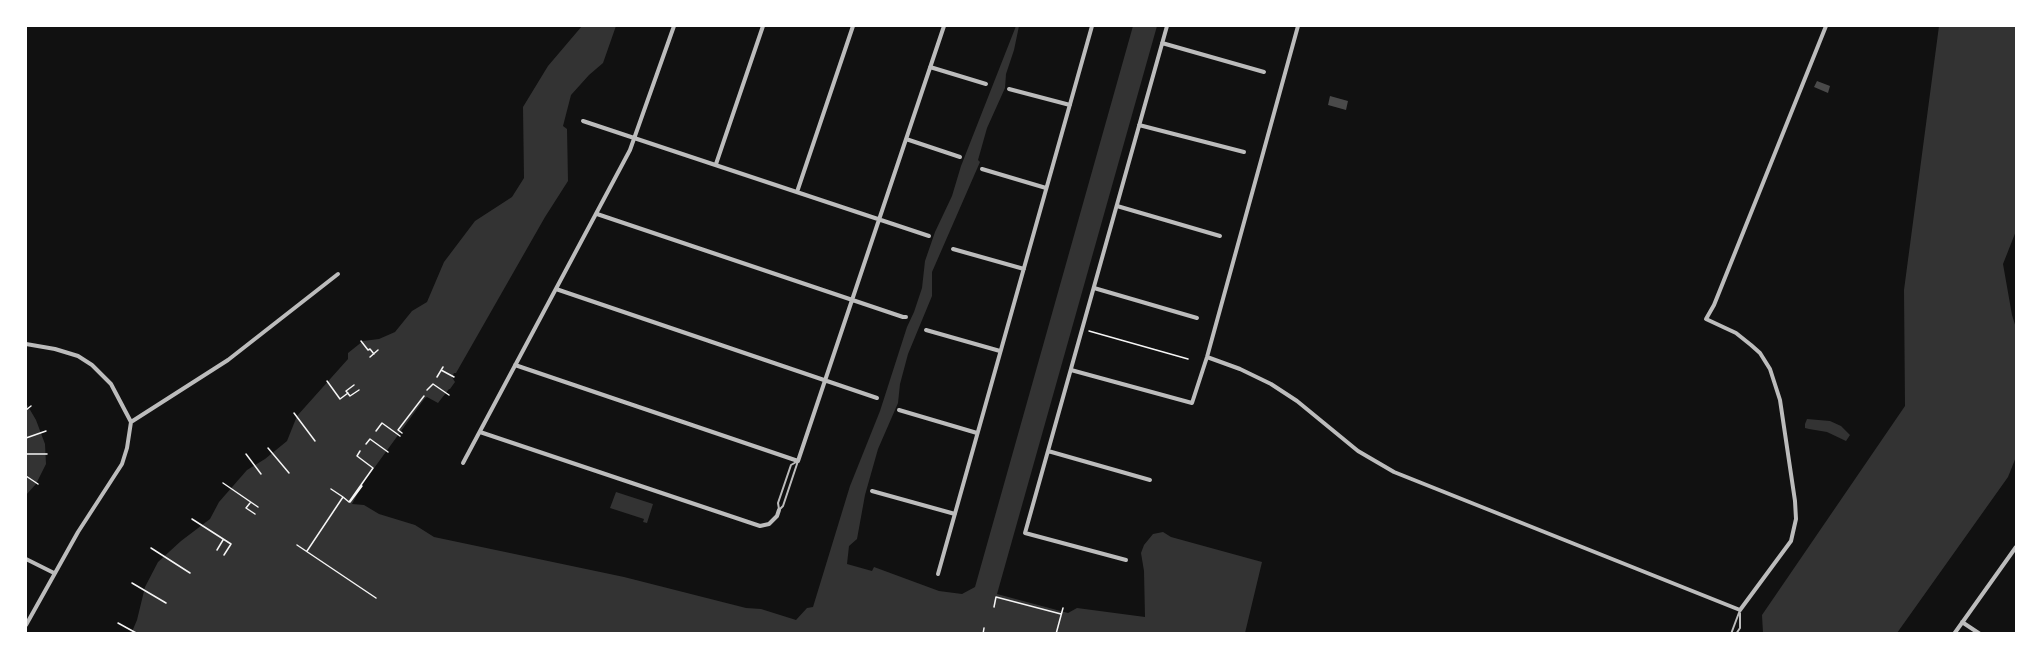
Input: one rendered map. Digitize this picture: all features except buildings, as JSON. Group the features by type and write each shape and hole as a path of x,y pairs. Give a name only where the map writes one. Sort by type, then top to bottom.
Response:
{"street":[{"path":"463,463 630,150 674,26"},
{"path":"716,164 764,26"},
{"path":"797,192 853,26"},
{"path":"515,365 798,461 944,26"},
{"path":"938,574 1092,26"},
{"path":"1126,560 1024,532 1167,26"},
{"path":"1071,370 1192,403 1207,357 1298,26"},
{"path":"1207,357 1271,384 1297,401 1358,451 1394,472 1740,610 1791,541 1796,519 1795,501 1780,400 1770,369 1760,353 1736,333 1707,319 1826,26"},
{"path":"1162,43 1264,72"},
{"path":"930,67 986,84"},
{"path":"1009,89 1070,105"},
{"path":"583,121 929,236"},
{"path":"1139,125 1244,152"},
{"path":"906,139 960,158"},
{"path":"982,169 1046,188"},
{"path":"1116,206 1220,236"},
{"path":"596,214 851,300 906,316"},
{"path":"953,249 1023,269"},
{"path":"131,422 228,360 338,274"},
{"path":"1094,288 1197,318"},
{"path":"556,289 877,398"},
{"path":"926,330 1000,351"},
{"path":"26,344 78,356 92,365 111,384 131,422 128,448 122,464 54,573 26,625"},
{"path":"899,410 977,433"},
{"path":"480,432 760,526 769,524 777,516 779,510"},
{"path":"1048,451 1150,480"},
{"path":"872,491 955,514"},
{"path":"1954,633 2016,547"},
{"path":"26,559 54,573"},
{"path":"1962,622 1980,633"}],"lane":[{"path":"779,510 778,503 791,465 798,461"},
{"path":"1731,633 1740,610"},
{"path":"1736,633 1740,628 1740,610"}],"path":[{"path":"1082,329 1188,358"},
{"path":"361,341 374,354"},
{"path":"370,357 378,350"},
{"path":"437,377 443,367"},
{"path":"441,370 454,377"},
{"path":"327,381 340,399 348,393"},
{"path":"427,390 433,384 449,395"},
{"path":"348,393 346,390 354,385"},
{"path":"348,393 350,396 359,390"},
{"path":"402,433 398,430 424,396"},
{"path":"26,410 30,406"},
{"path":"294,413 315,441"},
{"path":"376,431 382,423 400,436"},
{"path":"26,438 46,431"},
{"path":"366,444 370,439 388,452"},
{"path":"268,448 289,473"},
{"path":"350,502 373,468 357,456 360,451"},
{"path":"26,454 47,454"},
{"path":"246,454 261,474"},
{"path":"26,476 38,484"},
{"path":"223,483 258,507"},
{"path":"350,502 362,486"},
{"path":"331,489 350,502"},
{"path":"307,551 343,497"},
{"path":"251,502 246,508 255,514"},
{"path":"192,519 231,544 224,555"},
{"path":"217,550 224,539"},
{"path":"297,545 376,598"},
{"path":"151,548 190,573"},
{"path":"132,583 166,603"},
{"path":"994,607 996,597 1061,614"},
{"path":"1056,633 1063,608"},
{"path":"118,623 138,633"},
{"path":"983,633 984,628"}],"shaded area":[{"path":"582,26 616,26 603,63 571,95 563,126 567,129 568,181 454,373 452,377 455,382 438,403 425,398 364,482 352,504 364,505 379,514 415,525 434,537 624,577 746,608 761,609 796,620 807,608 813,607 850,486 880,411 922,288 925,261 935,232 952,196 961,166 1016,26 1019,26 1006,74 1005,88 987,128 978,160 980,162 932,272 932,296 908,354 900,384 898,403 878,449 865,495 857,539 849,546 847,564 872,571 874,567 939,591 962,594 975,587 1133,26 1157,26 997,594 1068,613 1077,608 1145,617 1144,571 1141,553 1153,534 1163,532 1171,537 1262,562 1245,633 131,634 145,587 158,562 210,519 219,502 247,470 287,441 297,416 348,359 348,353 363,341 379,339 395,332 412,311 427,302 444,262 475,221 512,197 524,178 523,107 548,66"},
{"path":"1939,26 2016,26 2016,231 2003,264 2016,328 2016,457 2008,477 1897,633 1763,633 1762,615 1905,406 1904,290"},
{"path":"26,403 36,420 45,444 46,464 36,484 26,495"},
{"path":"1807,419 1830,421 1841,426 1850,435 1846,441 1827,432 1805,428"},
{"path":"616,492 653,504 647,523 643,522 644,519 610,508"}]}
